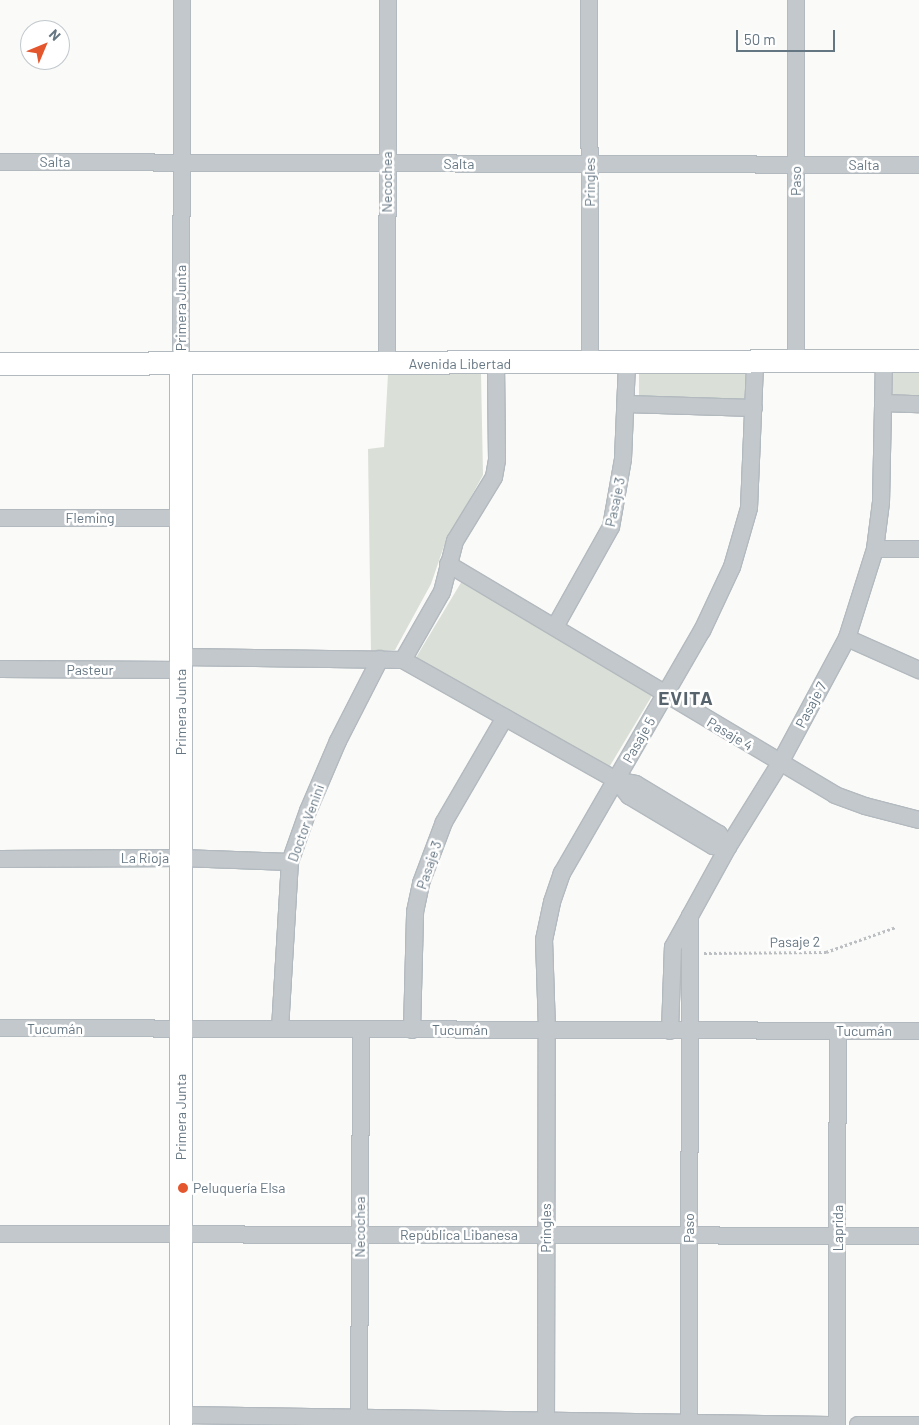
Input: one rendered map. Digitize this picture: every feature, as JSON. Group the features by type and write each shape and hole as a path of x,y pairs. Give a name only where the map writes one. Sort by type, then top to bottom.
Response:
{"main road":[{"name":"Avenida Libertad","path":"0,364 181,365 919,361"},
{"name":"Primera Junta","path":"181,365 181,1420"}],"street":[{"name":"Primera Junta","path":"181,365 182,0"},
{"name":"Necochea","path":"387,364 388,0"},
{"name":"Pringles","path":"589,0 590,363"},
{"name":"Paso","path":"796,0 796,362"},
{"name":"Salta","path":"0,162 919,165"},
{"name":"Pasaje 7","path":"689,1031 690,916 728,847 780,764 847,638 875,549 881,502 884,361"},
{"name":"Pasaje 5","path":"548,1030 544,940 552,902 562,873 720,597 742,536 749,508 752,477 755,362"},
{"path":"496,363 497,460 494,477 454,541 442,592 403,660 616,780 636,784 719,834 728,847"},
{"name":"Pasaje 3","path":"555,627 611,527 618,498 623,459 626,363"},
{"path":"883,403 919,404"},
{"path":"626,404 754,408"},
{"name":"Fleming","path":"0,518 181,518"},
{"path":"875,549 919,549"},
{"name":"Pasaje 4","path":"448,564 780,764 835,795 865,806 919,820"},
{"path":"847,638 919,670"},
{"name":"Pasteur","path":"0,669 380,659 403,660"},
{"name":"Doctor Venini","path":"280,1029 290,862 308,811 334,750 380,659"},
{"name":"Pasaje 3","path":"412,1030 415,912 421,882 444,822 504,717"},
{"name":"La Rioja","path":"0,859 181,858 290,862"},
{"path":"670,1031 673,947 690,916"},
{"name":"Tucumán","path":"0,1028 919,1031"},
{"name":"Necochea","path":"359,1420 361,1030"},
{"name":"Pringles","path":"546,1422 548,1030"},
{"name":"Paso","path":"689,1031 689,1424"},
{"name":"Laprida","path":"837,1425 838,1031"},
{"name":"República Libanesa","path":"0,1234 919,1236"},
{"path":"181,1420 829,1425"},
{"path":"858,1425 919,1424"}],"path":[{"name":"Pasaje 2","path":"690,954 826,952 896,927"}],"shaded area":[{"path":"890,366 919,366 919,396 890,396"},
{"path":"639,372 745,372 745,399 639,399"},
{"path":"481,373 483,475 444,546 431,584 395,650 371,652 368,449 384,447 388,374"},
{"path":"462,581 652,695 606,772 416,657"}],"place":[{"name":"Peluquería Elsa","path":"183,1188"}],"district":[{"name":"EVITA","path":"686,698"}]}
